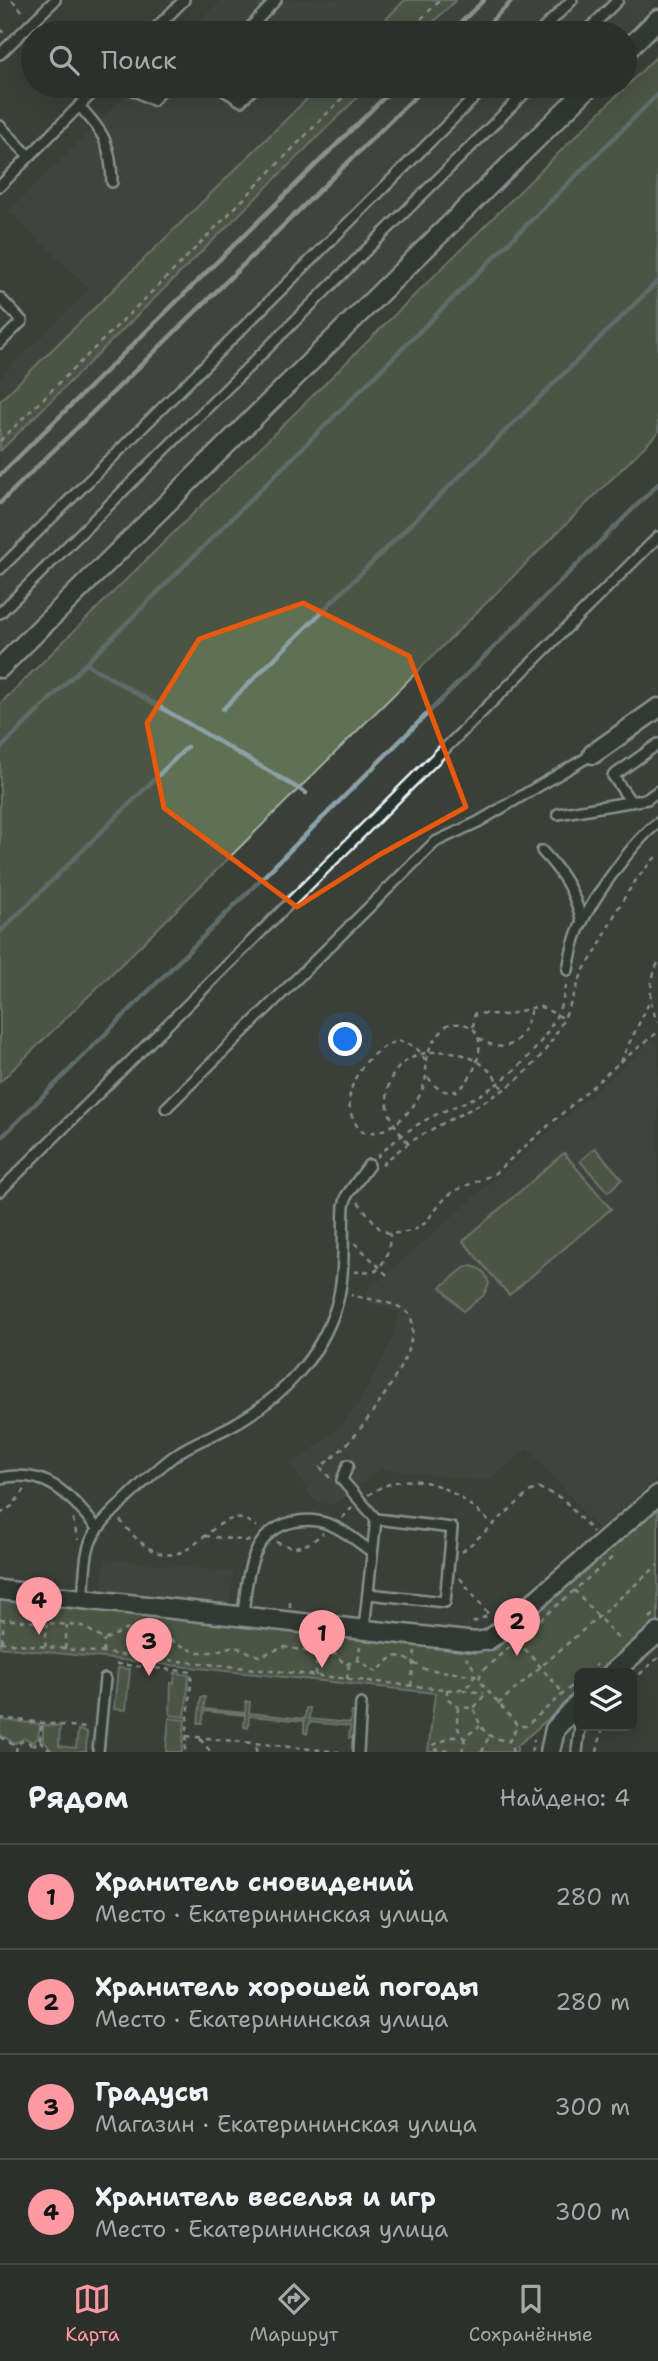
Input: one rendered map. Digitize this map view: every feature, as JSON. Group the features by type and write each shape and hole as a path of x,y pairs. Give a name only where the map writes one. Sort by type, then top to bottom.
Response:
{"street":[{"path":"637,39 658,19"},
{"path":"0,668 578,98"},
{"path":"593,754 658,708"},
{"path":"0,1590 83,1607 243,1615 362,1637 476,1642 488,1640 658,1495"},
{"path":"618,1668 658,1633"},
{"path":"550,1752 555,1729 574,1708"}],"lane":[{"path":"34,21 55,0"},
{"path":"163,21 184,0"},
{"path":"256,21 276,0"},
{"path":"551,21 572,0"},
{"path":"597,21 618,0"},
{"path":"0,54 21,34"},
{"path":"0,186 87,98"},
{"path":"0,569 473,98"},
{"path":"0,613 520,98"},
{"path":"79,106 106,138 111,158 112,182"},
{"path":"0,126 29,156"},
{"path":"0,298 22,321 0,343"},
{"path":"0,1191 658,537"},
{"path":"631,802 612,776 658,744"},
{"path":"166,1108 435,842 478,822 593,754"},
{"path":"558,814 647,799 658,791"},
{"path":"568,970 582,922 619,867 658,823"},
{"path":"542,851 561,870 572,889 582,922"},
{"path":"83,1607 89,1548 97,1528 141,1483 163,1465 260,1408 290,1384 305,1366 335,1309 342,1285 344,1206 347,1195 369,1165"},
{"path":"348,1465 342,1480 376,1520 452,1528 445,1602 368,1594"},
{"path":"0,1478 15,1475 44,1479 70,1497 97,1528"},
{"path":"243,1615 254,1554 260,1543 282,1524 306,1520 333,1525 372,1552"},
{"path":"362,1637 376,1520"},
{"path":"98,1752 105,1679"},
{"path":"358,1752 361,1704"},
{"path":"577,1752 579,1731"}],"path":[{"path":"12,0 32,21"},
{"path":"419,21 440,0"},
{"path":"0,440 175,269 342,98"},
{"path":"379,1168 429,1129 504,1091 539,1059 565,1019 582,974 600,946 619,905 658,855"},
{"path":"658,963 651,999 651,1008 658,1022"},
{"path":"369,1165 422,1121 481,1094 518,1068 531,1054 556,1014 566,989 568,970"},
{"path":"620,1062 651,999"},
{"path":"473,1028 475,1013 506,1015 539,1006 565,1019"},
{"path":"426,1061 422,1052 409,1043 398,1041 388,1044 371,1056 352,1088 349,1105 354,1124 362,1132 372,1133 395,1125 415,1102 426,1073 427,1051 447,1025 465,1024 493,1047 507,1048 519,1036 531,1009"},
{"path":"362,1195 357,1205 379,1228 390,1234 413,1231 425,1223 454,1191 494,1174 620,1062 658,1032"},
{"path":"426,1073 435,1087 442,1091 457,1091 469,1079 477,1060 479,1038"},
{"path":"408,1143 395,1125 388,1105 391,1077 422,1052 451,1051 477,1060 487,1067 504,1091"},
{"path":"350,1278 350,1272 376,1271 380,1268 389,1249 390,1234"},
{"path":"352,1251 353,1240 387,1275"},
{"path":"342,1480 335,1485 320,1468 353,1437 382,1400 413,1333 413,1321 408,1312 400,1307 348,1294"},
{"path":"0,1514 12,1506 27,1488 34,1489"},
{"path":"458,1557 466,1546 531,1491 539,1488 563,1499 598,1537"},
{"path":"114,1525 119,1519"},
{"path":"73,1520 78,1533 78,1546"},
{"path":"574,1684 526,1726 518,1726 486,1693 479,1680 481,1672 616,1554"},
{"path":"498,1704 658,1565"},
{"path":"459,1576 489,1615 462,1628"},
{"path":"569,1584 628,1650"},
{"path":"83,1607 83,1626"},
{"path":"104,1640 83,1626 2,1620 1,1642 486,1693"},
{"path":"153,1658 156,1623"},
{"path":"45,1647 47,1624"},
{"path":"65,1649 67,1625"},
{"path":"104,1640 130,1628 147,1629 195,1652 213,1652 233,1646 259,1656 285,1647 311,1652 317,1656 336,1654 345,1665 358,1660"},
{"path":"358,1660 362,1637"},
{"path":"103,1653 104,1640"},
{"path":"517,1640 564,1693"},
{"path":"411,1686 415,1650"},
{"path":"194,1662 195,1652"},
{"path":"460,1655 470,1661 474,1676 470,1684 460,1690"},
{"path":"316,1676 317,1656"},
{"path":"376,1682 376,1672 394,1656 403,1657 424,1669 480,1676"},
{"path":"637,1677 658,1658"},
{"path":"358,1660 376,1672"},
{"path":"347,1679 349,1663"},
{"path":"116,1664 192,1672 185,1752"},
{"path":"447,1689 447,1698 458,1707 474,1708"},
{"path":"474,1708 486,1693"},
{"path":"458,1707 456,1722 465,1739"},
{"path":"474,1708 480,1726 489,1735 509,1741"},
{"path":"0,1718 91,1730"},
{"path":"40,1741 42,1722"},
{"path":"460,1734 433,1745 433,1749 461,1752 469,1732 480,1726"},
{"path":"509,1741 518,1726"},
{"path":"597,1752 602,1731"},
{"path":"482,1752 489,1735"},
{"path":"186,1737 339,1752"},
{"path":"0,1738 16,1746"},
{"path":"198,1738 212,1752"},
{"path":"16,1746 23,1741 32,1745"},
{"path":"32,1745 40,1741"},
{"path":"40,1741 51,1752"},
{"path":"509,1741 513,1752"},
{"path":"256,1752 257,1744"},
{"path":"32,1745 32,1752"},
{"path":"16,1746 16,1752"}],"highlighted area":[{"path":"303,603 409,656 466,807 379,855 297,907 164,808 147,723 199,639"}],"shaded area":[{"path":"222,0 658,0 637,22 200,21"},
{"path":"123,98 561,98 0,654 0,378 90,289 9,211"},
{"path":"652,1041 658,1048 658,1477 598,1529 528,1448 492,1478 485,1480 384,1469 370,1475 340,1501 320,1503 312,1497 291,1465 335,1432 360,1402 391,1343 400,1312 365,1302 369,1287 382,1279"},
{"path":"105,1559 233,1572 230,1604 102,1591"}],"green space":[{"path":"405,0 456,0 434,21 384,21"},
{"path":"658,55 658,433 0,1082 0,704 614,98 637,98 637,76"},
{"path":"308,98 357,98 0,451 0,401"},
{"path":"595,1148 622,1179 608,1192 580,1161"},
{"path":"564,1153 611,1209 509,1295 463,1241"},
{"path":"469,1266 482,1271 489,1284 483,1296 463,1311 441,1287"},
{"path":"658,1506 658,1624 607,1668 574,1668 574,1696 517,1746 517,1752 428,1752 435,1693 0,1647 0,1596 495,1650"},
{"path":"118,1668 130,1669 126,1710 114,1709"},
{"path":"175,1673 189,1675 185,1717 170,1715 171,1683 174,1683"},
{"path":"201,1697 205,1697 204,1709 245,1713 246,1701 250,1702 249,1713 305,1719 306,1708 310,1708 309,1719 350,1723 352,1712 356,1712 353,1738 349,1738 350,1726 309,1722 307,1734 304,1733 304,1721 249,1716 248,1728 244,1727 245,1715 204,1711 202,1723 198,1723"},
{"path":"169,1718 185,1720 182,1752 166,1752"},
{"path":"0,1720 40,1724 38,1738 33,1742 24,1738 15,1743 0,1735"},
{"path":"43,1725 60,1726 59,1746 76,1748 78,1730 87,1732 86,1752 53,1752 43,1740"}],"waterway":[{"path":"0,749 658,94"},
{"path":"223,709 658,281"},
{"path":"0,1139 658,484"},
{"path":"87,664 306,793"},
{"path":"0,932 187,747"}],"railway":[{"path":"462,21 484,0"},
{"path":"491,21 513,0"},
{"path":"0,475 384,98"},
{"path":"0,503 414,98"}],"place":[{"name":"Хранитель веселья и игр","path":"39,1635"},
{"name":"Хранитель хорошей погоды","path":"517,1656"},
{"name":"Хранитель сновидений","path":"322,1668"},
{"name":"Градусы","path":"149,1676"}]}
